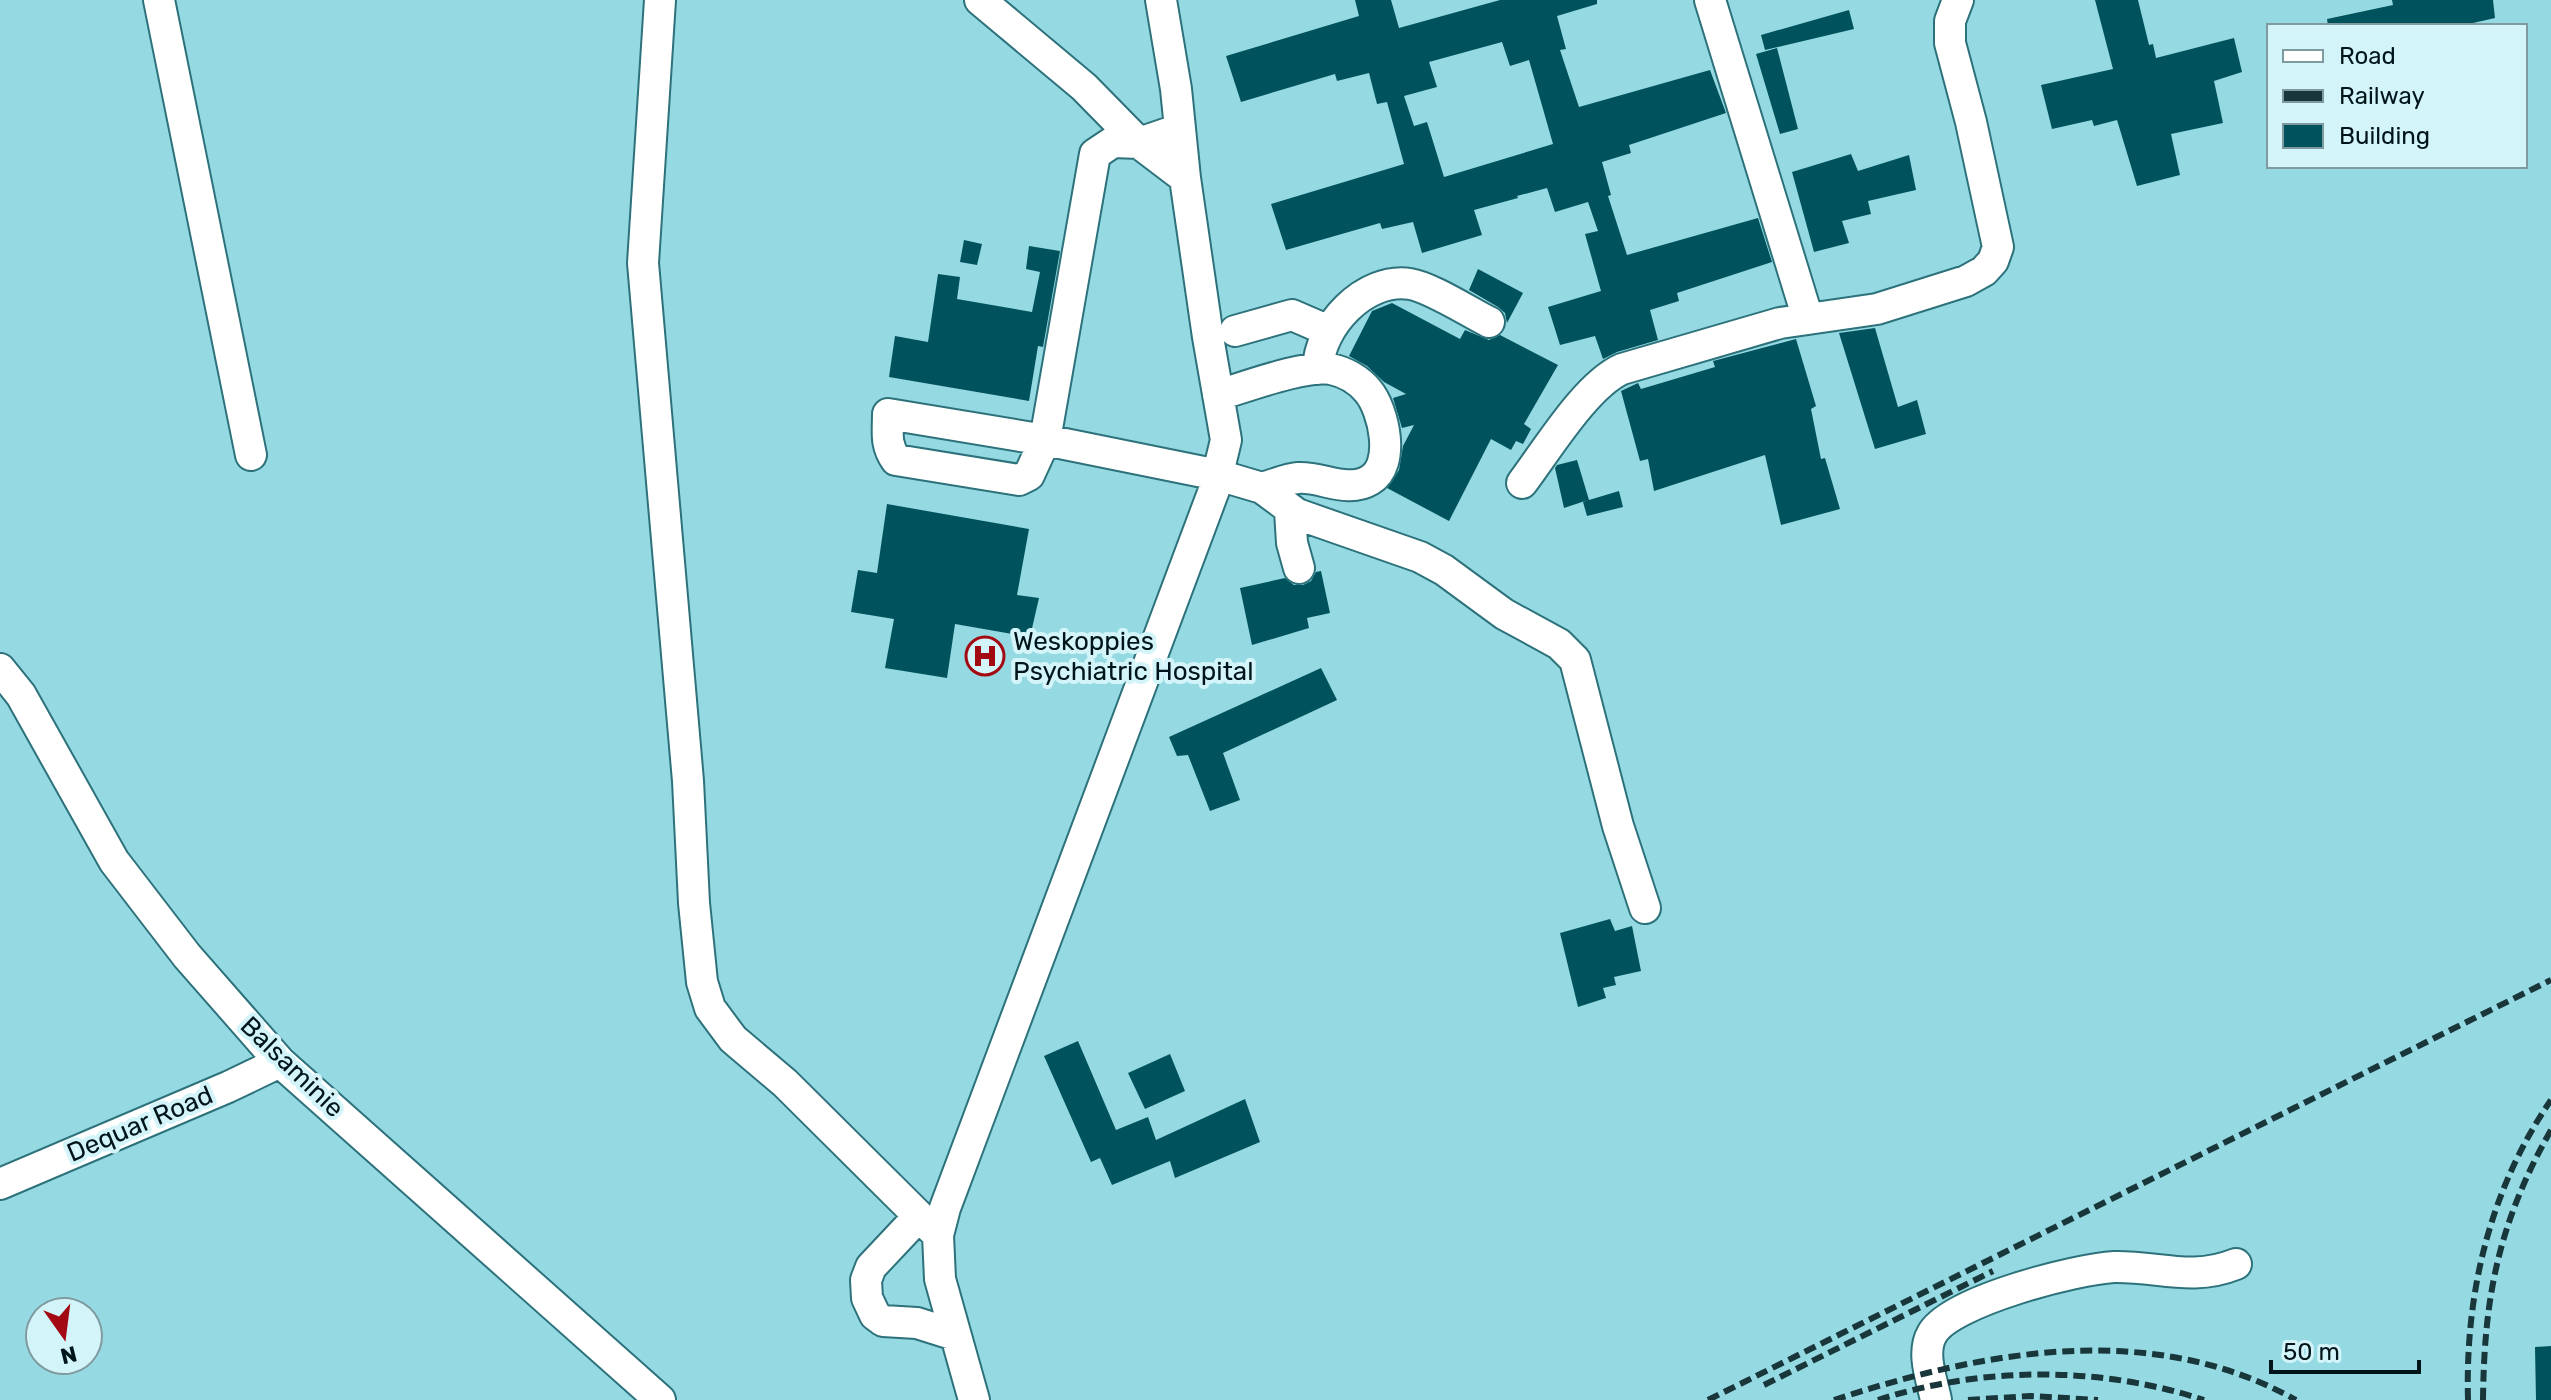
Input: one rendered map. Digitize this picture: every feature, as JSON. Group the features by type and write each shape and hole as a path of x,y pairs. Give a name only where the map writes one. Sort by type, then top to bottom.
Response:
{"street":[{"path":"159,0 251,455"},
{"path":"660,0 643,263 688,781 694,903 702,982 710,1008 726,1030 785,1083 929,1226 940,1279 974,1400"},
{"path":"980,0 1084,87 1139,143 1185,178"},
{"path":"955,1335 931,1326 883,1321 870,1308 866,1291 871,1267 929,1226 945,1208 1218,475 1226,440 1161,0"},
{"path":"1710,0 1808,319"},
{"path":"1522,483 1607,375 1635,364 1780,323 1830,317 1892,304 1966,281 1984,271 1993,261 1998,247 1950,43 1950,21 1958,0"},
{"path":"1180,129 1139,143 1113,142 1095,154 1045,440 1029,475 1019,480 896,460 888,449 888,414 1045,440 1218,475 1262,488 1290,511 1420,557 1444,570 1504,614 1568,650 1575,660 1618,826 1645,908"},
{"path":"1318,369 1329,331 1350,303 1372,292 1403,284 1421,288 1489,322"},
{"path":"1235,331 1292,315 1329,331"},
{"path":"1218,395 1318,369 1331,369 1359,382 1372,397 1384,432 1384,462 1377,475 1362,483 1339,485 1299,478 1262,488"},
{"path":"1290,511 1292,543 1299,568"},
{"name":"Balsaminie","path":"0,669 21,695 114,861 187,956 280,1062 660,1400"},
{"name":"Dequar Road","path":"0,1184 280,1062"},
{"path":"1936,1400 1928,1352 1931,1335 1941,1323 1960,1310 2018,1288 2113,1267 2189,1274 2236,1264"}],"building":[{"path":"1355,0 1391,0 1399,28 1500,0 1597,0 1597,4 1557,16 1566,49 1560,50 1579,107 1710,70 1726,113 1629,145 1631,153 1602,162 1611,195 1608,196 1627,255 1758,218 1772,262 1677,293 1679,301 1650,310 1658,340 1603,359 1595,336 1560,345 1548,307 1601,291 1585,234 1598,231 1588,202 1555,212 1547,188 1517,196 1474,210 1482,235 1422,253 1413,222 1382,229 1380,223 1286,250 1271,204 1404,164 1387,102 1377,104 1369,73 1337,81 1335,74 1241,102 1226,56 1359,16","holes":["1502,42 1510,66 1529,60 1553,144 1444,177 1427,122 1414,126 1404,96 1437,87 1429,62"]},
{"path":"2095,0 2138,0 2149,45 2153,44 2156,58 2234,38 2242,72 2214,81 2223,123 2171,134 2180,175 2137,186 2117,120 2094,126 2092,120 2052,129 2041,85 2113,69"},
{"path":"2392,0 2493,0 2495,18 2469,24 2328,24 2327,19 2393,5"},
{"path":"1849,10 1854,29 1765,50 1761,35"},
{"path":"1777,48 1798,129 1780,134 1756,54"},
{"path":"1851,154 1858,171 1909,155 1916,190 1868,201 1871,214 1842,221 1849,243 1814,252 1792,172"},
{"path":"964,240 982,244 977,265 960,262"},
{"path":"1029,246 1060,251 1043,347 1038,346 1029,401 889,377 895,336 928,342 938,274 960,277 957,299 1032,312 1040,272 1026,269"},
{"path":"1478,269 1523,293 1507,323 1505,313 1469,290"},
{"path":"1392,303 1460,339 1465,330 1489,340 1500,335 1558,365 1524,424 1531,429 1523,444 1516,441 1511,450 1491,439 1449,521 1387,488 1399,470 1403,446 1414,425 1402,428 1393,398 1406,394 1349,356 1372,311"},
{"path":"1875,328 1898,407 1917,400 1926,434 1875,449 1839,333"},
{"path":"1796,339 1816,406 1811,409 1821,459 1825,458 1840,509 1781,525 1765,455 1654,491 1648,459 1640,461 1621,391 1638,383 1641,389 1715,367 1713,361"},
{"path":"1577,460 1589,500 1619,491 1623,507 1587,516 1583,502 1588,500 1564,508 1555,468"},
{"path":"887,504 1029,529 1017,595 1039,598 1030,637 955,624 947,678 885,668 894,619 851,612 858,570 877,573"},
{"path":"1321,571 1330,613 1307,618 1309,628 1252,645 1240,588 1285,578 1294,585 1303,585"},
{"path":"1321,668 1337,700 1223,753 1240,800 1210,811 1188,755 1177,756 1169,737"},
{"path":"1610,919 1615,931 1632,926 1641,971 1614,977 1616,985 1603,988 1606,998 1578,1007 1560,933"},
{"path":"1078,1041 1116,1130 1148,1117 1156,1140 1245,1099 1260,1142 1175,1178 1170,1161 1112,1185 1100,1158 1091,1162 1044,1056"},
{"path":"1170,1054 1185,1091 1145,1109 1128,1073"},
{"path":"2551,1346 2551,1400 2536,1400 2535,1347"}],"railway":[{"path":"1708,1400 2551,980"},
{"path":"2468,1400 2471,1320 2486,1243 2512,1169 2551,1100"},
{"path":"2483,1400 2487,1327 2498,1260 2519,1196 2551,1130"},
{"path":"1764,1385 1993,1271"},
{"path":"1834,1400 1949,1368 2007,1357 2066,1351 2125,1351 2184,1359 2241,1375 2296,1400"},
{"path":"1878,1400 1958,1381 2041,1374 2124,1381 2204,1400"},
{"path":"1968,1400 2031,1396 2098,1400"}],"place":[{"name":"Weskoppies Psychiatric Hospital","path":"985,656"}]}
